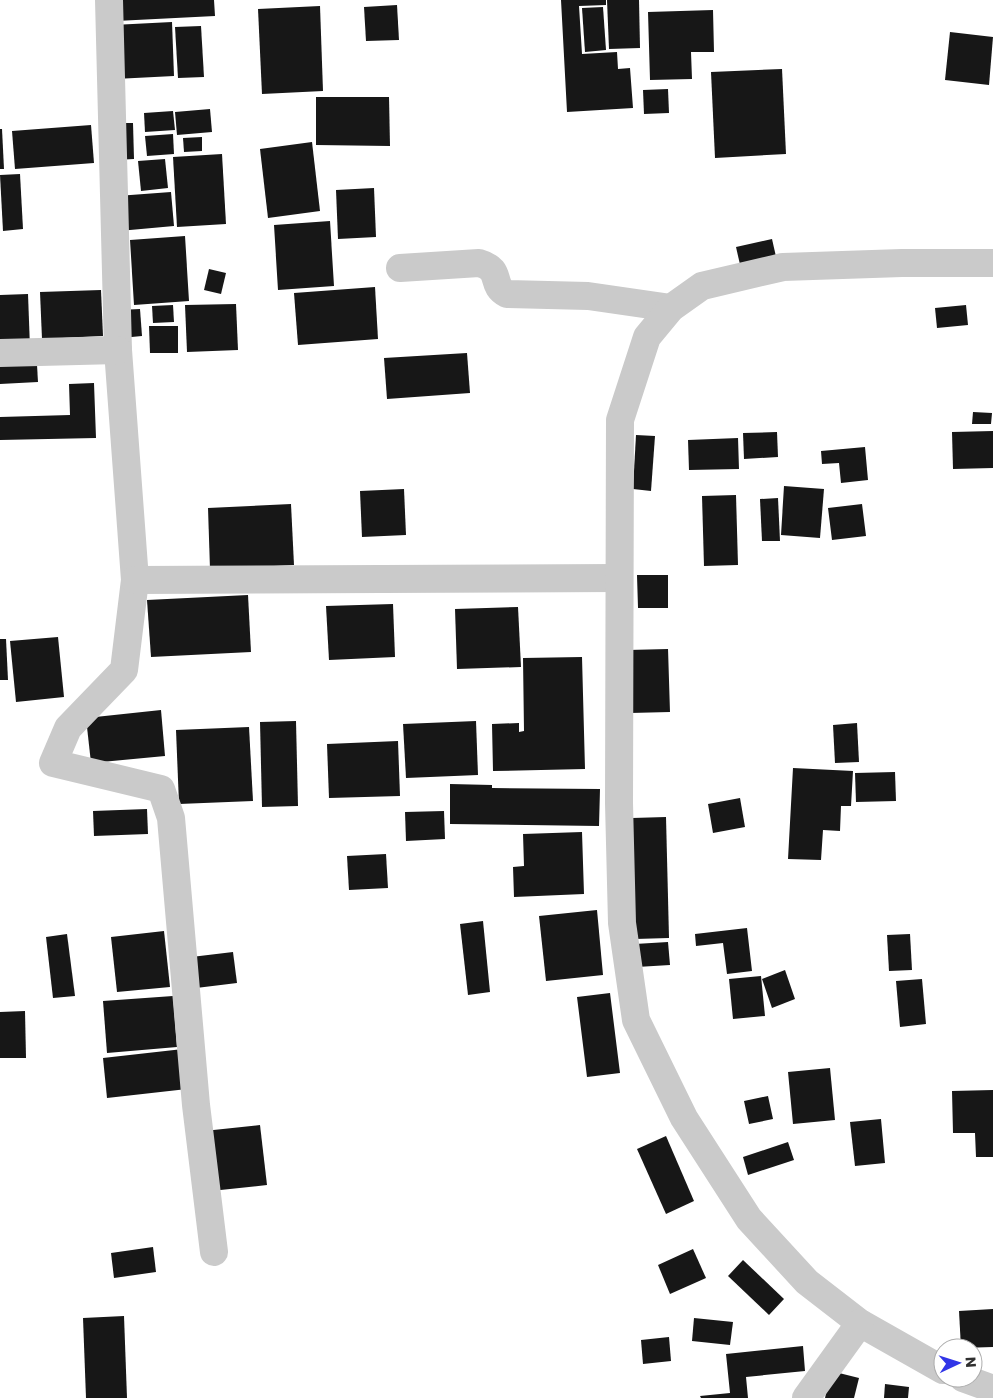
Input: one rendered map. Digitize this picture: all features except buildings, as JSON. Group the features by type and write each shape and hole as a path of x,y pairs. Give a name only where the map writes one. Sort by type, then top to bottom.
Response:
{"street":[{"path":"109,0 118,350 135,580 124,670 68,728 53,762 161,789 171,818 196,1105 214,1252"},
{"path":"400,268 479,263 493,269 497,284 501,291 507,294 588,296 671,308"},
{"path":"933,1364 860,1323 807,1282 749,1219 684,1118 636,1020 622,923 619,803 620,420 647,337 671,308 702,286 783,267 902,263 993,263"},
{"path":"0,353 118,350"},
{"path":"135,580 619,578"},
{"path":"806,1398 860,1323"}]}
